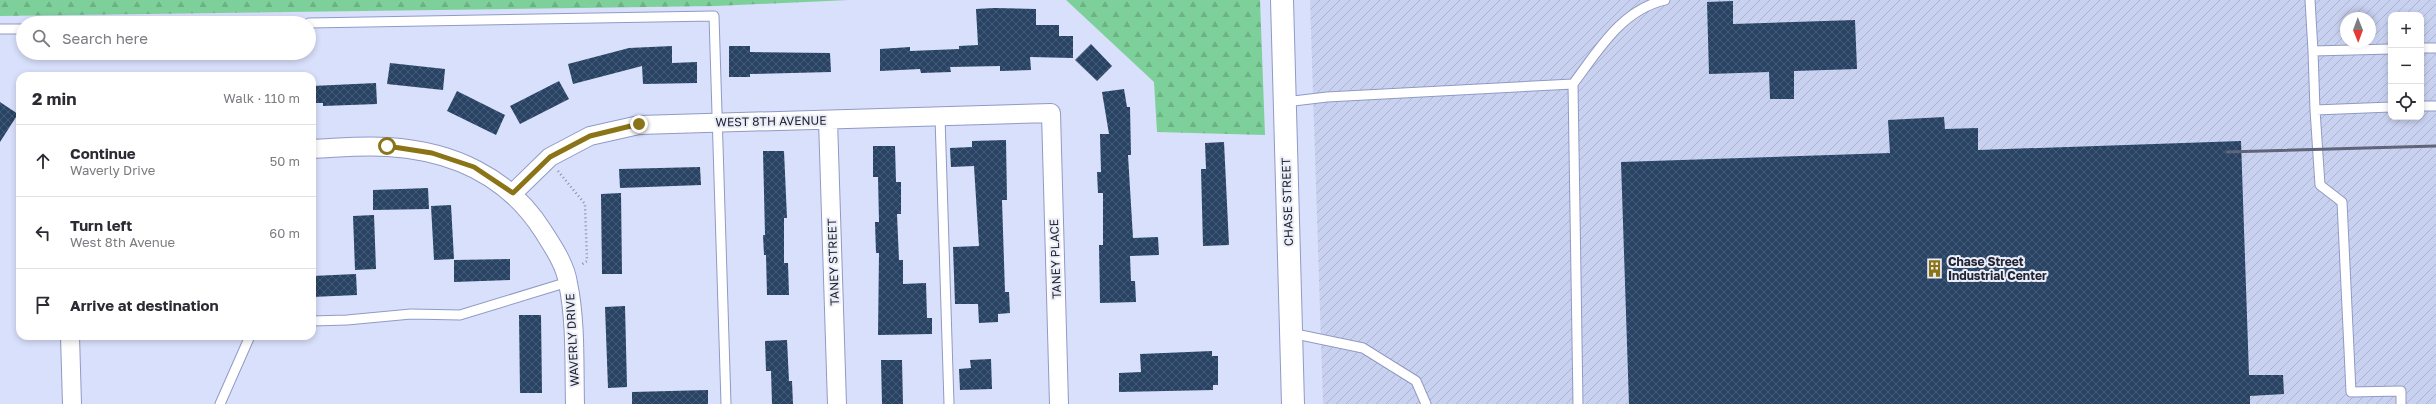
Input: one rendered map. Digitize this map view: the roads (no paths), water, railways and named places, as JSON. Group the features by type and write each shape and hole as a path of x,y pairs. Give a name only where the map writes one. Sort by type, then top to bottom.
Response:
{"street":[{"name":"CHASE STREET","path":"1282,0 1293,404"},
{"name":"WEST 8TH AVENUE","path":"513,193 550,157 590,136 639,124 1051,113"},
{"name":"TANEY PLACE","path":"1051,113 1059,404"},
{"name":"TANEY STREET","path":"828,120 837,404"},
{"name":"WAVERLY DRIVE","path":"316,149 387,146 432,153 474,167 513,193 537,222 571,275 574,404"},
{"path":"70,340 72,404"}],"lane":[{"path":"1578,404 1573,84 1602,45 1628,16 1650,3 1665,0"},
{"path":"2310,0 2320,185 2342,202 2351,392 2401,391 2401,404"},
{"path":"316,23 714,16 726,404"},
{"path":"0,29 16,28"},
{"path":"2424,48 2436,48"},
{"path":"2313,50 2388,49"},
{"path":"1285,102 1328,97 1573,84"},
{"path":"2424,106 2436,106"},
{"path":"2315,110 2388,107"},
{"path":"940,117 949,404"},
{"path":"316,321 348,320 412,314 460,315 571,275"},
{"path":"1291,333 1362,348 1416,381 1426,404"},
{"path":"220,404 248,340"}],"railway":[{"path":"2227,152 2436,146"}],"place":[{"name":"Chase Street Industrial Center","path":"1935,268"}]}
